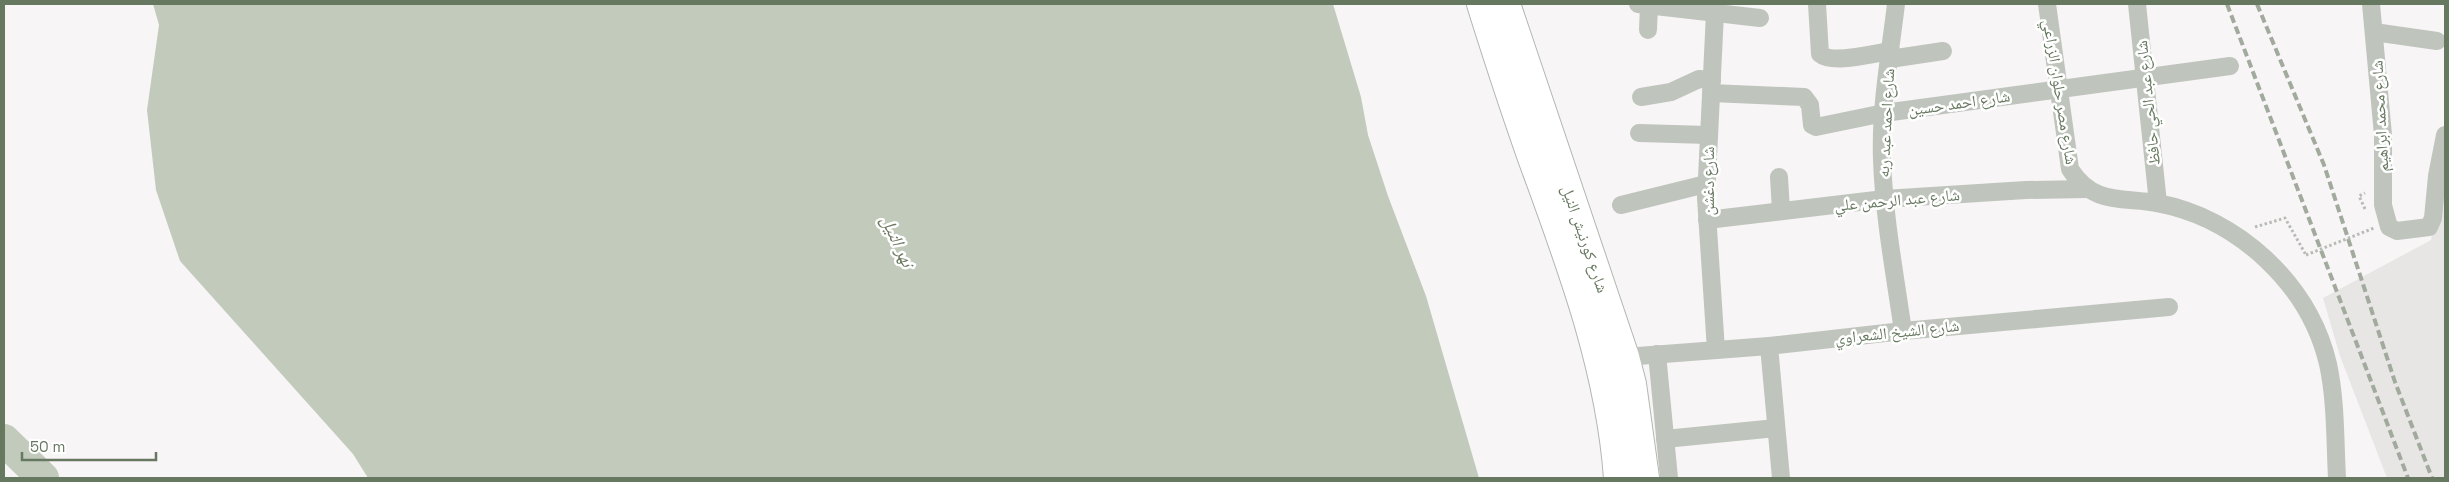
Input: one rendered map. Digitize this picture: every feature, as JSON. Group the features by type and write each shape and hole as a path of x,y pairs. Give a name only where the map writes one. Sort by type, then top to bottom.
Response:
{"highway":[{"name":"شارع كورنيش النيل","path":"1481,4 1564,244 1592,336 1607,396 1618,478"},
{"name":"شارع كورنيش النيل","path":"1506,4 1625,357 1632,384 1645,478"}],"street":[{"path":"1648,30 1643,4 1715,13 1735,9 1760,18"},
{"path":"1817,4 1820,54 1824,57 1836,59 1943,51"},
{"name":"شارع احمد عبد ربه","path":"1896,4 1884,113 1882,159 1884,199 1903,331"},
{"name":"شارع مصر حلوان الزراعي","path":"2047,4 2070,169 2087,189 2102,197 2158,203 2197,215 2234,233 2266,259 2293,290 2314,326 2328,364 2334,405 2337,478"},
{"name":"شارع عبد الحي حافظ","path":"2137,4 2158,203"},
{"name":"شارع محمد ابراهيم","path":"2371,4 2383,134 2382,227"},
{"name":"شارع دغشن","path":"1715,13 1706,184 1716,350"},
{"path":"2374,32 2437,42"},
{"name":"شارع احمد حسين","path":"1711,86 1804,98 1810,105 1812,125 1816,127 1884,113 2230,66"},
{"path":"1641,97 1671,92 1699,79 1711,86"},
{"path":"1639,133 1708,134"},
{"path":"2382,227 2398,231 2429,227 2433,218 2437,176 2445,136"},
{"path":"1779,177 1781,211"},
{"path":"1621,205 1706,184"},
{"name":"شارع عبد الرحمن علي","path":"1707,220 1884,199 2026,190 2087,189"},
{"name":"شارع الشيخ الشعراوي","path":"1625,357 1769,346 1903,331 2169,307"},
{"path":"1769,346 1781,478"},
{"path":"1658,354 1669,478"},
{"path":"1665,439 1776,428"}],"path":[{"path":"2234,233 2285,218 2306,256 2382,227"}],"shaded area":[{"path":"2445,173 2445,478 2387,478 2340,356 2323,298 2431,240"}],"water":[{"name":"نهر النيل","path":"153,4 1333,4 1361,97 1368,135 1388,196 1426,296 1479,478 368,478 353,454 180,261 156,190 147,110 159,25"}],"waterway":[{"path":"4,440 43,478"}],"railway":[{"path":"2227,4 2408,478"},
{"path":"2257,4 2324,165 2395,382 2432,478"}]}
